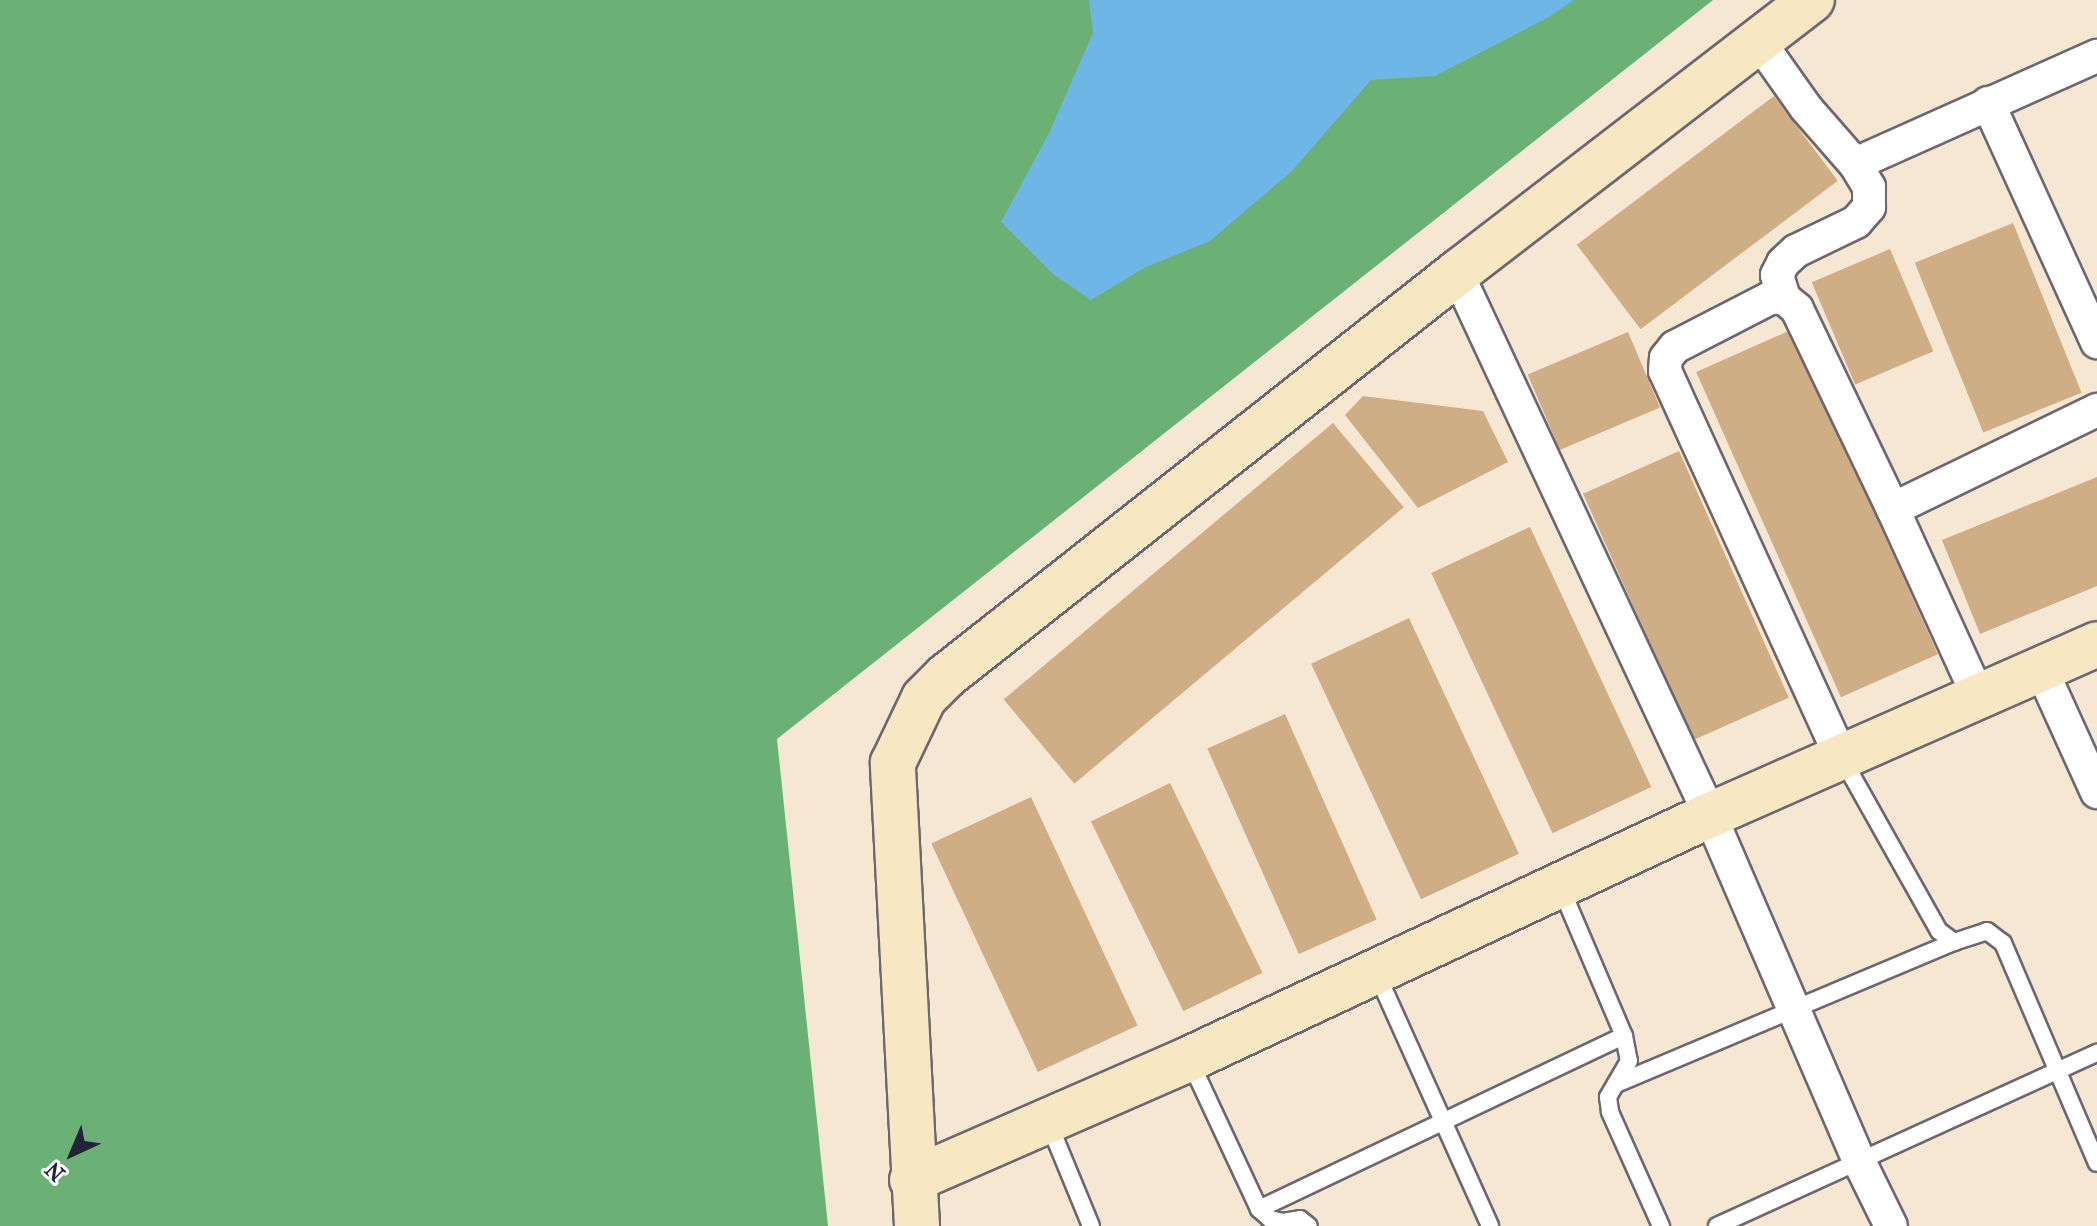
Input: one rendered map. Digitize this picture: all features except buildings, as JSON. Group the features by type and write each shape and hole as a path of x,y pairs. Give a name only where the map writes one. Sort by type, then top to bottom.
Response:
{"street":[{"path":"917,1226 912,1180 893,763 924,698 946,676 1457,273 1812,0"},
{"path":"1760,43 1806,108 1855,164 1869,187 1869,207 1856,222 1796,251 1783,263 1777,275 1784,298 1797,309 1979,698"},
{"path":"1855,164 2097,56"},
{"path":"1988,103 2097,342"},
{"path":"1457,273 1710,815 1859,1161 1891,1226"},
{"path":"1784,298 1770,298 1675,347 1666,358 1665,371 1841,757"},
{"path":"1893,509 2097,410"},
{"path":"912,1180 1189,1059 1559,884 2097,644"},
{"path":"2042,671 2097,792"}],"lane":[{"path":"1841,757 1939,931 1954,942"},
{"path":"1559,884 1624,1036 1629,1061 1608,1097 1610,1112 1661,1226"},
{"path":"1616,1084 1794,1012 1954,942 1987,931 2003,943 2097,1163"},
{"path":"1375,971 1490,1226"},
{"path":"1259,1209 1624,1036"},
{"path":"1717,1226 2097,1053"},
{"path":"1189,1059 1259,1209 1270,1219 1283,1222 1300,1219 1309,1226"},
{"path":"1049,1122 1091,1226"}],"green space":[{"path":"0,0 1713,0 777,739 828,1226 0,1226"}],"water":[{"path":"1089,0 1574,0 1549,17 1435,76 1371,80 1292,171 1210,241 1144,268 1091,300 1053,274 1001,222 1049,133 1093,33"}]}
